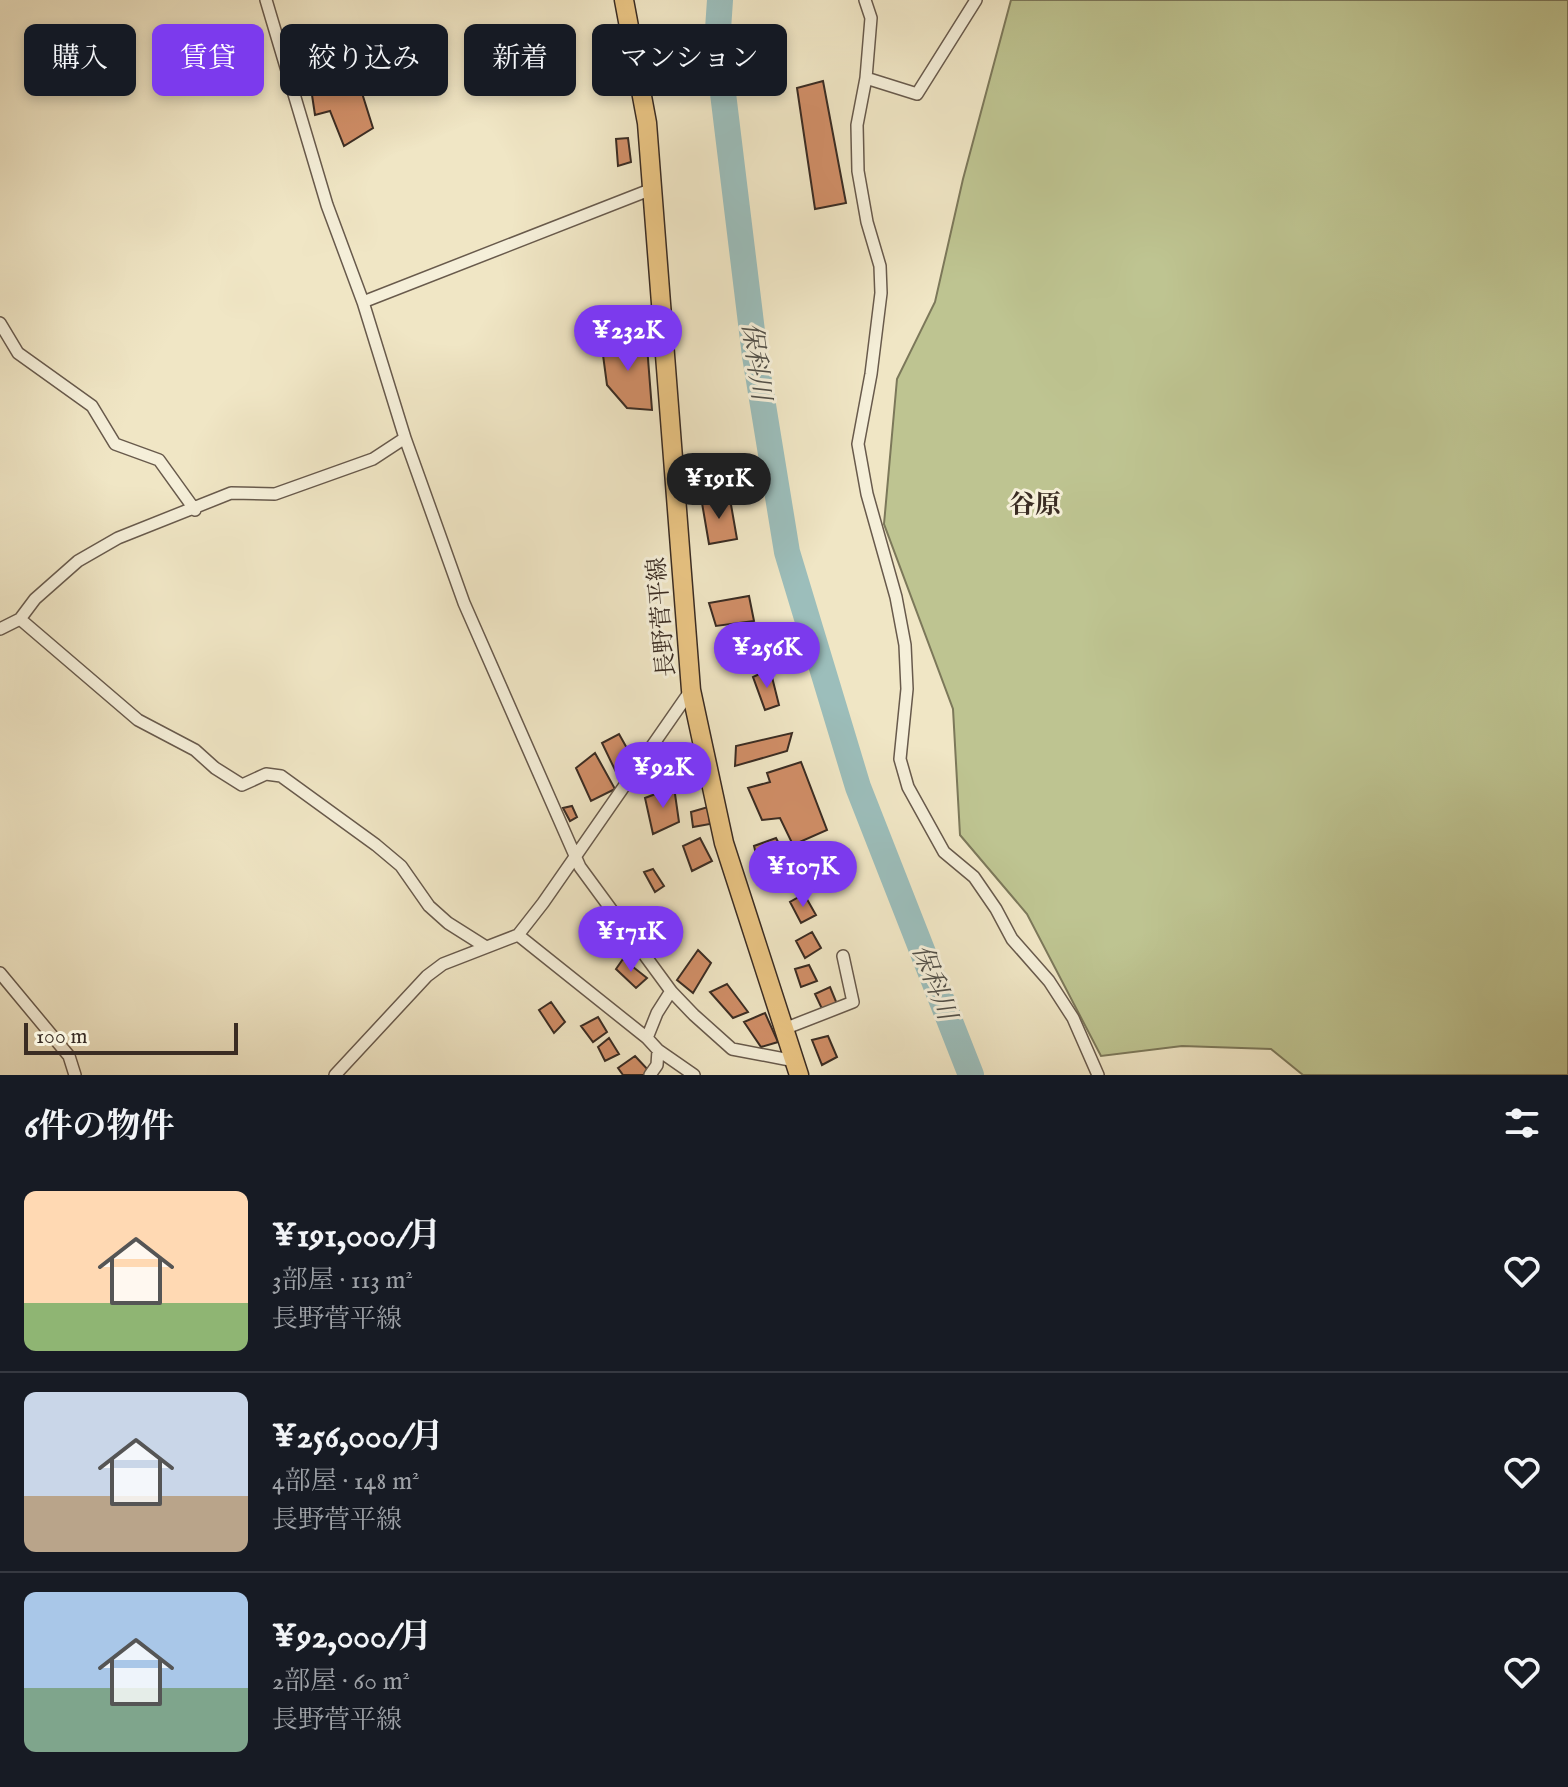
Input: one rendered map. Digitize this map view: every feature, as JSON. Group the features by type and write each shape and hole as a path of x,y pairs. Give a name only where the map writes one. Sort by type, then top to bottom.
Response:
{"main road":[{"name":"長野菅平線","path":"624,0 647,123 691,690 724,843 797,1068"}],"street":[{"path":"266,0 327,205 363,302 405,438 464,603 580,867 671,991 732,1049 797,1068"},
{"path":"865,0 871,18 866,78 857,125 858,171 867,222 880,266 881,293 858,444 905,645 907,689 900,759 908,787 944,852 974,877 1012,939 1049,981 1073,1018 1098,1075"},
{"path":"866,78 917,94 976,0"},
{"path":"363,302 652,189"},
{"path":"0,323 18,353 92,406 115,444 159,460 195,510"},
{"path":"0,629 20,619 35,599 78,561 118,538 195,510 231,493 275,494 373,459 405,438"},
{"path":"20,619 138,720 195,750 215,768 242,785 266,774 281,776 376,845 401,866 429,906 448,923 486,947"},
{"path":"335,1075 427,976 443,964 518,935 691,690"},
{"path":"518,935 658,1050 694,1075"},
{"path":"784,1029 853,1002 843,956"},
{"path":"0,973 69,1056 75,1075"},
{"path":"647,1038 657,1013 671,991"},
{"path":"650,1075 657,1065 658,1050"}],"green space":[{"path":"1011,0 1568,0 1568,1075 1303,1075 1271,1049 1182,1046 1101,1056 1027,914 960,835 953,709 884,524 897,379 935,302 963,179"}],"building":[{"path":"823,81 846,203 815,209 797,88"},
{"path":"312,96 363,96 373,128 344,146 330,111 315,115"},
{"path":"628,138 631,162 618,166 616,139"},
{"path":"601,340 647,346 652,410 627,408 607,385"},
{"path":"730,499 737,539 709,544 702,503"},
{"path":"749,596 754,621 716,626 709,603"},
{"path":"763,635 744,665 724,665 721,639"},
{"path":"770,669 779,705 765,710 753,677"},
{"path":"792,733 787,751 735,766 736,746"},
{"path":"619,734 633,759 616,772 602,743"},
{"path":"646,745 669,749 678,781 656,786"},
{"path":"595,753 615,789 591,801 576,768"},
{"path":"801,762 827,830 793,845 780,818 762,820 748,788 770,782 767,773"},
{"path":"674,787 679,822 653,834 645,798"},
{"path":"572,806 577,817 570,821 563,808"},
{"path":"708,807 710,824 693,827 691,812"},
{"path":"700,838 712,861 692,871 683,846"},
{"path":"776,838 785,855 759,866 754,846"},
{"path":"814,848 825,863 805,874 796,856"},
{"path":"653,869 664,886 655,892 644,872"},
{"path":"810,871 817,886 801,892 798,876"},
{"path":"804,894 816,915 801,923 790,902"},
{"path":"812,932 821,948 805,958 796,941"},
{"path":"698,950 711,963 693,993 677,980"},
{"path":"623,959 647,978 636,988 616,969"},
{"path":"809,965 817,981 801,987 795,969"},
{"path":"727,984 748,1012 733,1018 710,992"},
{"path":"830,987 837,1004 823,1011 815,994"},
{"path":"551,1002 565,1022 554,1033 539,1010"},
{"path":"765,1013 778,1042 761,1047 744,1022"},
{"path":"598,1017 607,1032 593,1042 581,1026"},
{"path":"828,1036 837,1057 822,1065 812,1040"},
{"path":"609,1038 619,1054 605,1061 598,1047"},
{"path":"635,1056 651,1073 623,1075 618,1068"}],"waterway":[{"name":"保科川","path":"720,0 717,44 755,356 787,552 858,787 971,1075"}],"district":[{"name":"谷原","path":"1035,504"}]}
